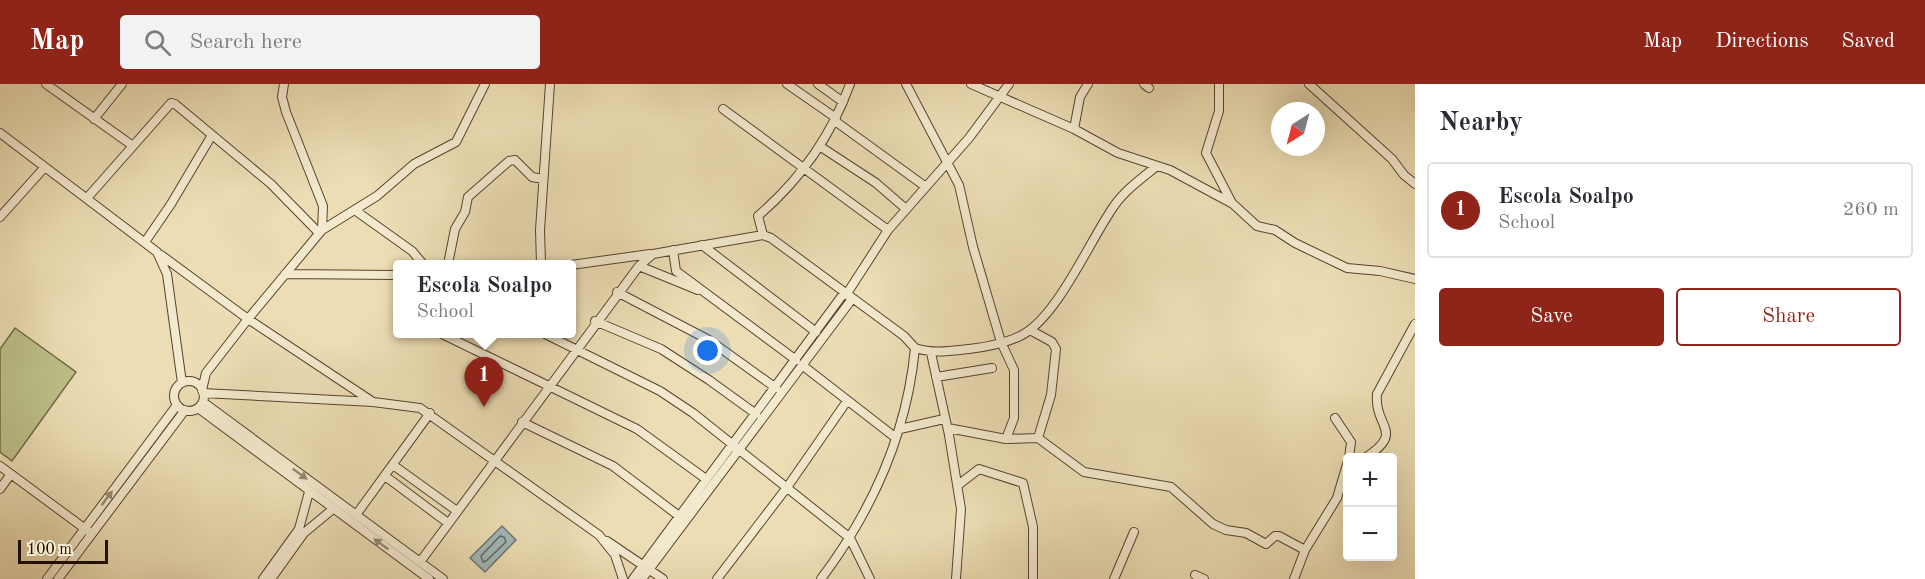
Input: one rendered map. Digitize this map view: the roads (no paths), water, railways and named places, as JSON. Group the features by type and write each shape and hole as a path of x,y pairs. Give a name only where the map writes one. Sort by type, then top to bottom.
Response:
{"street":[{"path":"46,84 133,146"},
{"path":"94,119 123,84"},
{"path":"200,405 206,373 321,231 356,211 384,191 414,164 456,142 485,84"},
{"path":"542,260 540,230 550,84"},
{"path":"787,84 926,187"},
{"path":"818,84 843,102"},
{"path":"763,235 758,216 789,187 821,147 836,119 850,84"},
{"path":"906,84 959,185 973,247 1001,342 1014,374 1014,418 1006,439"},
{"path":"971,84 1074,129 1118,153 1157,166 1233,204 1257,226 1275,230 1295,243 1347,268 1380,271 1415,279"},
{"path":"633,579 645,568 828,323 888,230 947,163 1009,84"},
{"path":"1074,129 1080,97 1088,84"},
{"path":"1219,84 1219,111 1206,153 1233,204"},
{"path":"1309,84 1336,106 1363,136 1392,159 1404,175 1415,184"},
{"path":"283,85 286,112 323,206 321,231"},
{"path":"87,198 171,103 271,184 321,231"},
{"path":"723,109 888,230"},
{"path":"0,133 248,319 373,402"},
{"path":"145,242 171,204 212,135"},
{"path":"821,147 876,183 906,209"},
{"path":"449,260 455,229 465,212 468,197 477,187 509,161 515,159 532,177 543,179"},
{"path":"576,264 763,235 771,238 904,336 915,348 931,353 1001,342 1030,330 1065,289 1124,193 1157,166"},
{"path":"0,217 44,168"},
{"path":"356,211 412,251 420,260"},
{"path":"702,245 816,333"},
{"path":"673,250 673,263 676,271 699,291 799,362 896,438"},
{"path":"157,252 167,274 185,382"},
{"path":"420,562 617,292 639,266 653,254"},
{"path":"639,266 699,291"},
{"path":"285,274 393,275"},
{"path":"617,292 709,340 776,388"},
{"path":"596,321 661,349 710,380 756,414"},
{"path":"808,350 816,333 828,323"},
{"path":"1371,453 1385,442 1388,436 1387,428 1376,404 1377,394 1415,324"},
{"path":"1030,330 1052,342 1056,349 1051,395 1038,438"},
{"path":"452,338 637,429 706,479"},
{"path":"554,338 660,391 736,446 850,538 870,579"},
{"path":"821,579 850,538 881,481 900,429 915,348"},
{"path":"931,353 944,419 948,428 961,509 956,579"},
{"path":"936,377 992,368"},
{"path":"47,579 177,405 176,390 185,382 206,373"},
{"path":"743,437 756,414 769,402 776,388 788,377"},
{"path":"185,382 194,382 203,392 373,402 420,408 663,579"},
{"path":"717,579 788,486 847,401"},
{"path":"177,405 185,410"},
{"path":"58,579 185,410 200,405"},
{"path":"200,405 309,492 429,579"},
{"path":"200,405 443,579"},
{"path":"356,515 430,413"},
{"path":"1335,418 1351,442 1349,453"},
{"path":"900,429 944,419"},
{"path":"522,422 613,466 679,516"},
{"path":"948,428 1006,439 1038,438 1084,472 1171,487 1213,524 1226,530 1246,532 1266,544 1275,536 1279,537 1305,550"},
{"path":"393,465 457,511"},
{"path":"0,466 92,534"},
{"path":"957,484 979,470 1023,483 1033,527 1033,579"},
{"path":"699,496 706,479 717,472"},
{"path":"0,489 11,474"},
{"path":"385,476 448,523"},
{"path":"1294,579 1305,550 1337,498 1343,478"},
{"path":"271,579 299,529 309,492"},
{"path":"263,579 277,566 304,533 333,509"},
{"path":"671,533 679,516 689,509"},
{"path":"1114,579 1134,532"},
{"path":"599,535 615,555 623,579"},
{"path":"642,579 645,568"},
{"path":"1195,575 1204,579"}],"water":[{"path":"502,526 516,540 485,572 470,558"}],"place":[{"name":"Escola Soalpo","path":"484,407"}]}
